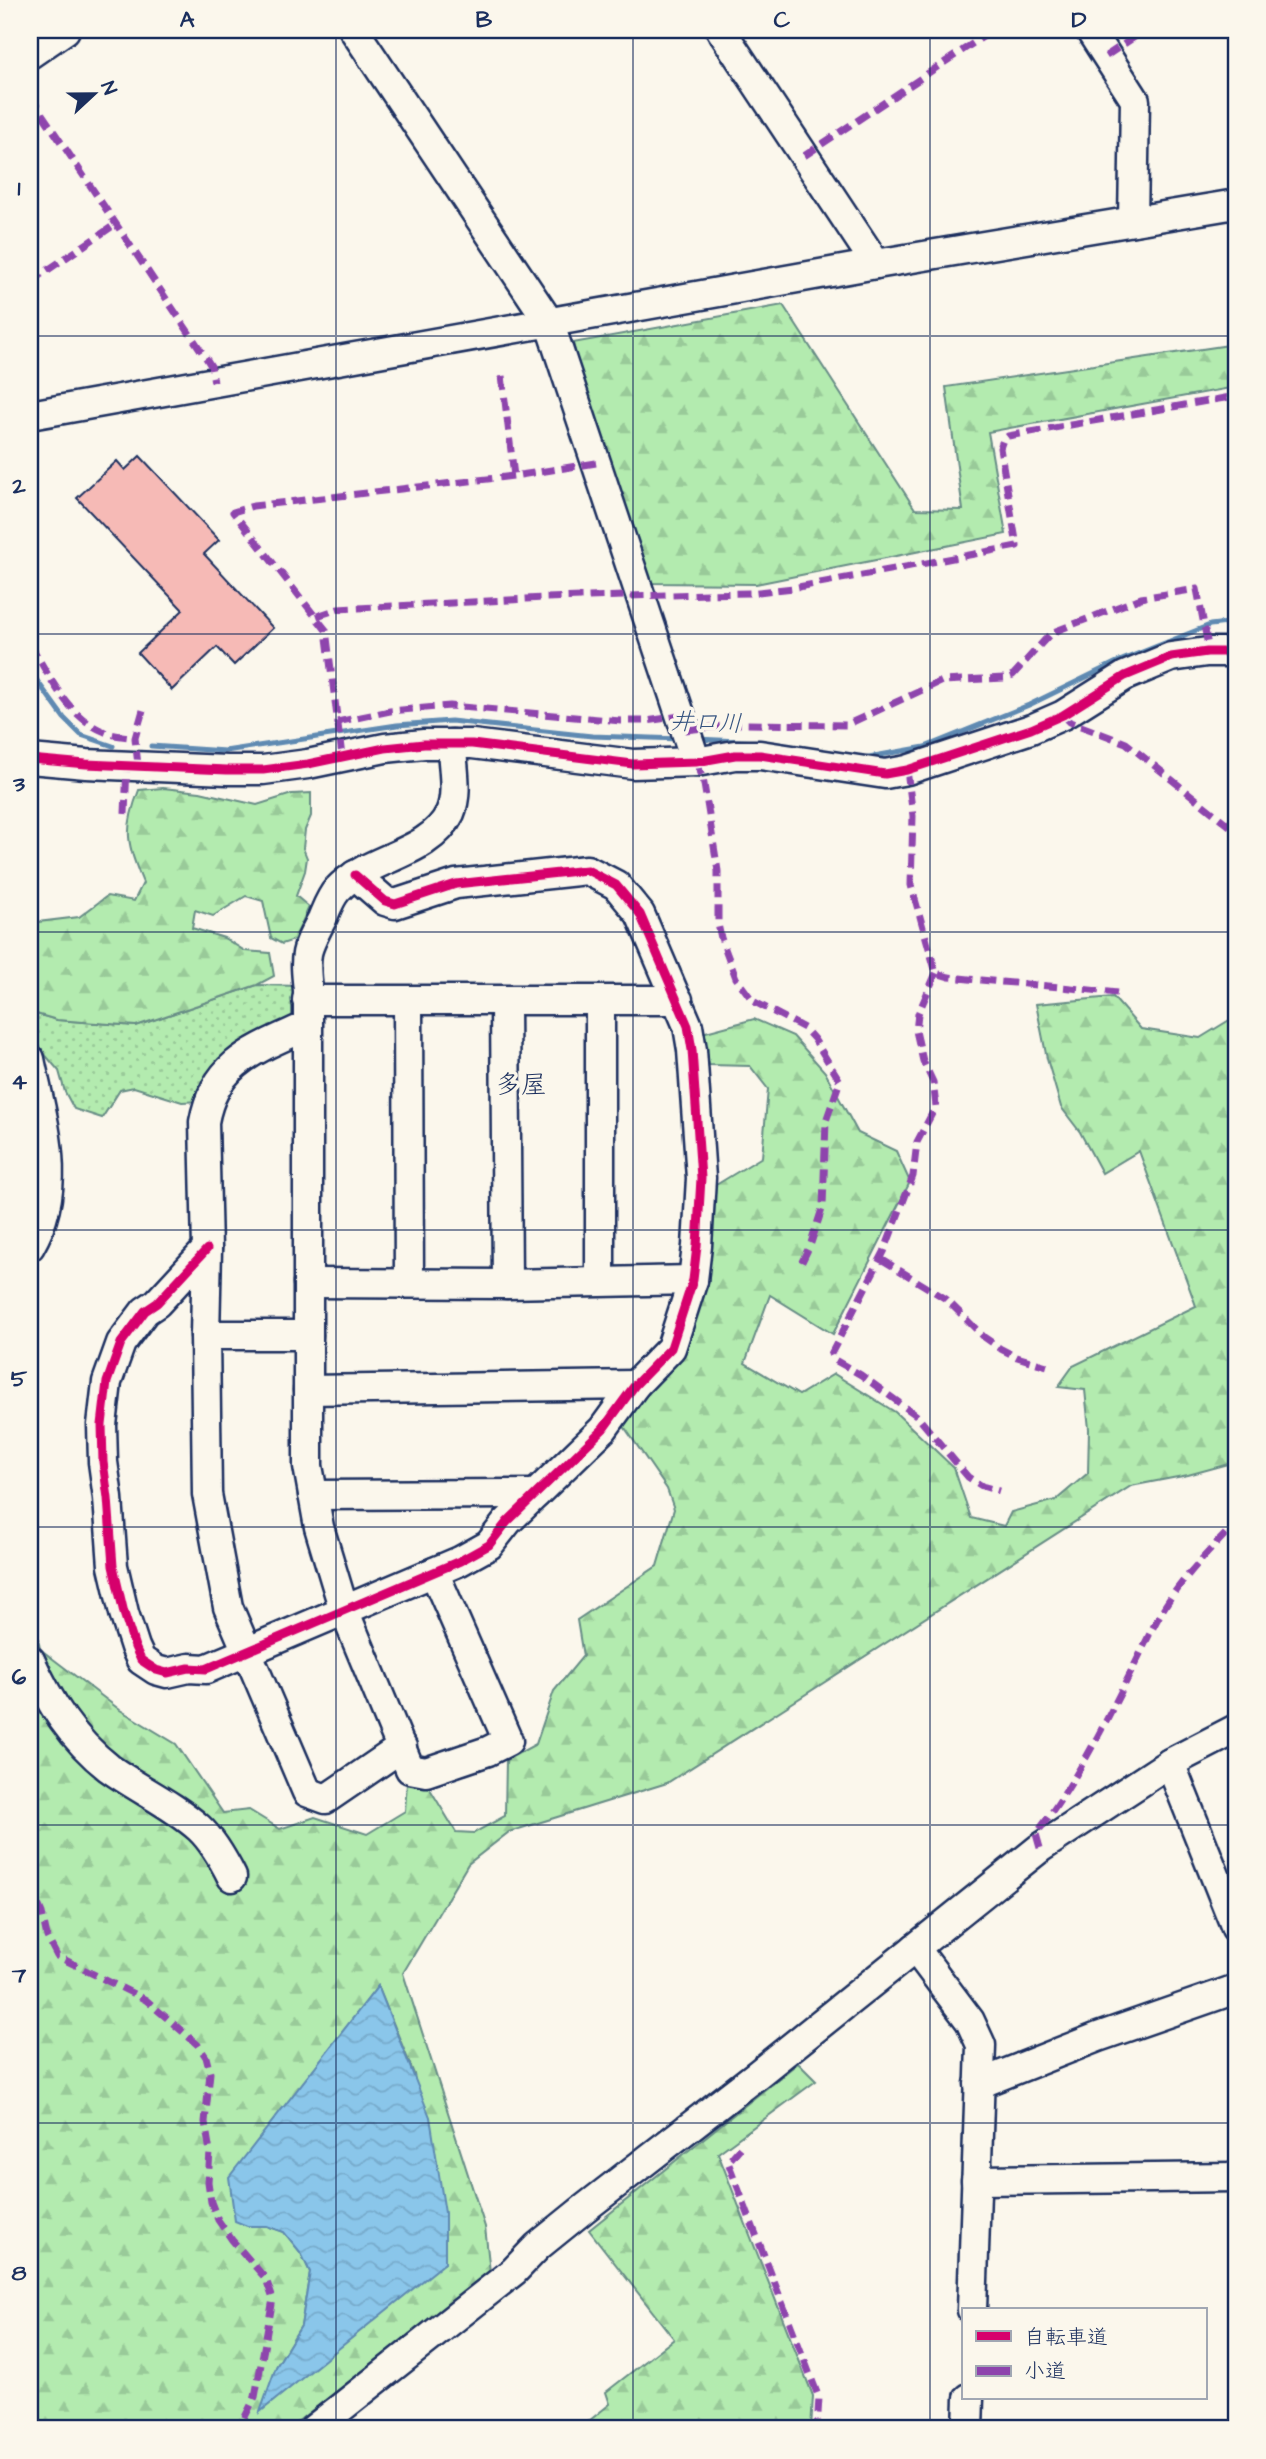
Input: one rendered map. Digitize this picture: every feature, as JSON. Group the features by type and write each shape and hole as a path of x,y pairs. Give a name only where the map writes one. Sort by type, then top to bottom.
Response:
{"street":[{"path":"30,54 65,30"},
{"path":"355,30 549,322 696,762"},
{"path":"721,30 876,264"},
{"path":"1090,30 1135,100 1133,221"},
{"path":"30,415 876,264 1236,204"},
{"path":"30,759 227,771 308,764 386,748 472,744 633,764 696,762 735,755 760,755 885,774 907,770 1031,729 1063,715 1125,676 1171,657 1207,652 1236,652"},
{"path":"434,1572 508,1741 488,1751 426,1772 410,1769 344,1610 319,1527 308,1466 305,963 307,948 336,891 355,876 423,841 445,822 455,796 452,744"},
{"path":"207,1249 156,1303 145,1311 121,1343 112,1364 105,1394 102,1425 113,1566 124,1613 141,1660 149,1667 170,1672 189,1668 206,1669 434,1572 489,1545 536,1494 603,1429 635,1385 671,1348 693,1280 701,1178 698,1108 688,1026 640,914 616,885 587,870 456,884 395,904 384,901 355,876"},
{"path":"402,1747 326,1799 307,1792 228,1607 207,1494 204,1122 211,1095 225,1074 246,1055 307,1013 408,1000 678,1000"},
{"path":"408,1000 409,1283"},
{"path":"505,1001 507,1284"},
{"path":"600,1001 600,1281"},
{"path":"30,1059 50,1171 50,1192 45,1212 30,1246"},
{"path":"308,1283 507,1284 693,1280"},
{"path":"205,1335 309,1335"},
{"path":"308,1390 635,1385"},
{"path":"313,1495 536,1494"},
{"path":"30,1660 50,1701 74,1734 107,1766 201,1829 220,1854 232,1877"},
{"path":"314,2429 514,2271 538,2246 585,2208 1040,1848 1170,1763 1236,1730"},
{"path":"1170,1763 1236,1925"},
{"path":"915,1948 970,2021 981,2045 972,2308"},
{"path":"979,2084 1098,2037 1236,1989"},
{"path":"976,2180 1236,2177"},
{"path":"968,2429 969,2400"}],"green space":[{"path":"783,305 915,509 963,510 946,387 1236,344 1236,387 988,432 1006,534 756,584 651,583 588,406 573,343"},
{"path":"163,788 200,792 257,805 292,794 311,793 311,816 305,830 303,848 307,858 296,896 309,907 294,940 282,944 271,938 263,901 246,896 213,916 195,910 192,928 224,938 245,951 270,953 274,976 257,985 136,1026 57,1020 33,1013 30,994 30,923 79,917 107,896 134,901 143,883 130,847 129,827 134,804 139,790"},
{"path":"257,985 300,986 300,1015 242,1044 222,1058 209,1074 201,1101 182,1102 134,1087 120,1090 102,1118 74,1109 65,1092 59,1071 36,1044 33,1013 57,1020 136,1026"},
{"path":"1113,997 1141,1029 1200,1038 1236,1016 1236,1462 1131,1486 667,1783 509,1832 468,1864 403,1973 485,2227 490,2272 288,2429 30,2429 30,1595 40,1649 120,1710 176,1744 223,1813 249,1810 280,1829 315,1817 367,1834 405,1811 407,1782 424,1779 456,1832 474,1833 505,1816 506,1760 536,1744 554,1691 583,1656 577,1620 657,1566 674,1509 667,1489 621,1422 684,1354 702,1275 711,1188 762,1157 768,1089 750,1066 709,1065 702,1033 754,1019 793,1036 825,1072 858,1133 896,1151 910,1182 833,1334 770,1295 745,1363 799,1395 834,1374 895,1412 954,1468 971,1518 1004,1526 1011,1512 1056,1500 1088,1473 1089,1429 1085,1390 1058,1387 1073,1366 1196,1306 1139,1151 1102,1173 1080,1132 1061,1107 1047,1059 1036,1004","holes":["378,1986 414,2074 445,2263 276,2367 301,2326 310,2272 301,2253 284,2232 267,2226 230,2177"]},
{"path":"798,2063 816,2081 718,2153 813,2396 811,2429 579,2429 610,2404 606,2392 674,2339 589,2230"}],"water":[{"path":"378,1986 430,2117 445,2213 445,2263 260,2412 276,2367 301,2326 310,2272 301,2253 284,2232 267,2226 247,2226 235,2221 229,2177"}],"building":[{"path":"140,456 219,540 204,554 273,628 234,665 217,647 172,690 138,653 183,610 77,498 117,461 125,470"}],"waterway":[{"name":"井口川","path":"863,758 925,747 1029,705 1117,662 1210,625 1236,622"},
{"name":"井口川","path":"30,671 64,718 81,735 113,746"},
{"name":"井口川","path":"151,746 225,751 397,725 451,721 592,736 680,739"},
{"name":"井口川","path":"697,739 760,742"}],"marked path":[{"path":"804,156 993,30"},
{"path":"1106,56 1145,30"},
{"path":"30,96 206,358 211,366 214,382"},
{"path":"30,282 116,224"},
{"path":"502,376 514,476"},
{"path":"317,616 338,609 545,598 750,593 793,588 1017,546 1000,448 1008,436 1236,396"},
{"path":"342,756 326,630 233,512 253,506 514,476 596,463"},
{"path":"685,730 740,724 846,725 942,681 1005,678 1013,675 1051,633 1141,598 1197,589 1209,651"},
{"path":"30,644 60,694 79,715 107,733 135,738"},
{"path":"337,722 390,711 450,706 621,721 647,721 680,716"},
{"path":"138,765 135,738 143,710"},
{"path":"1063,715 1070,722 1126,743 1236,831"},
{"path":"696,762 703,778 718,871 718,924 736,978 753,1001 804,1028 840,1081 826,1121 823,1206 800,1266"},
{"path":"125,814 127,765"},
{"path":"907,770 913,816 911,885 936,973 949,977 1117,993"},
{"path":"936,973 918,1014 916,1031 923,1061 933,1082 936,1106 917,1142 913,1176 884,1252 831,1354 833,1359 861,1375 916,1415 968,1477 982,1486 999,1491"},
{"path":"881,1259 946,1299 984,1337 1001,1349 1047,1366"},
{"path":"1040,1848 1036,1834 1086,1757 1163,1609 1192,1570 1236,1523"},
{"path":"30,1886 42,1913 47,1937 57,1956 146,2000 198,2045 206,2057 210,2073 205,2122 210,2152 208,2182 211,2202 218,2220 232,2240 266,2279 273,2299 255,2397 239,2429"},
{"path":"740,2148 728,2162 819,2398 817,2429"}],"cycle path":[{"path":"30,759 86,764 263,770 385,748 424,744 472,744 633,764 696,762 735,755 760,755 885,774 907,770 1031,729 1063,715 1125,676 1171,657 1207,652 1236,652"},
{"path":"207,1249 157,1303 145,1311 121,1343 107,1382 102,1425 113,1566 124,1613 141,1660 156,1670 167,1673 189,1668 206,1669 460,1561 489,1545 507,1522 603,1429 635,1385 671,1348 693,1280 697,1246 701,1178 692,1050 688,1026 640,914 616,885 587,870 456,884 395,904 385,901 355,875"}],"district":[{"name":"多屋","path":"521,1084"}]}
